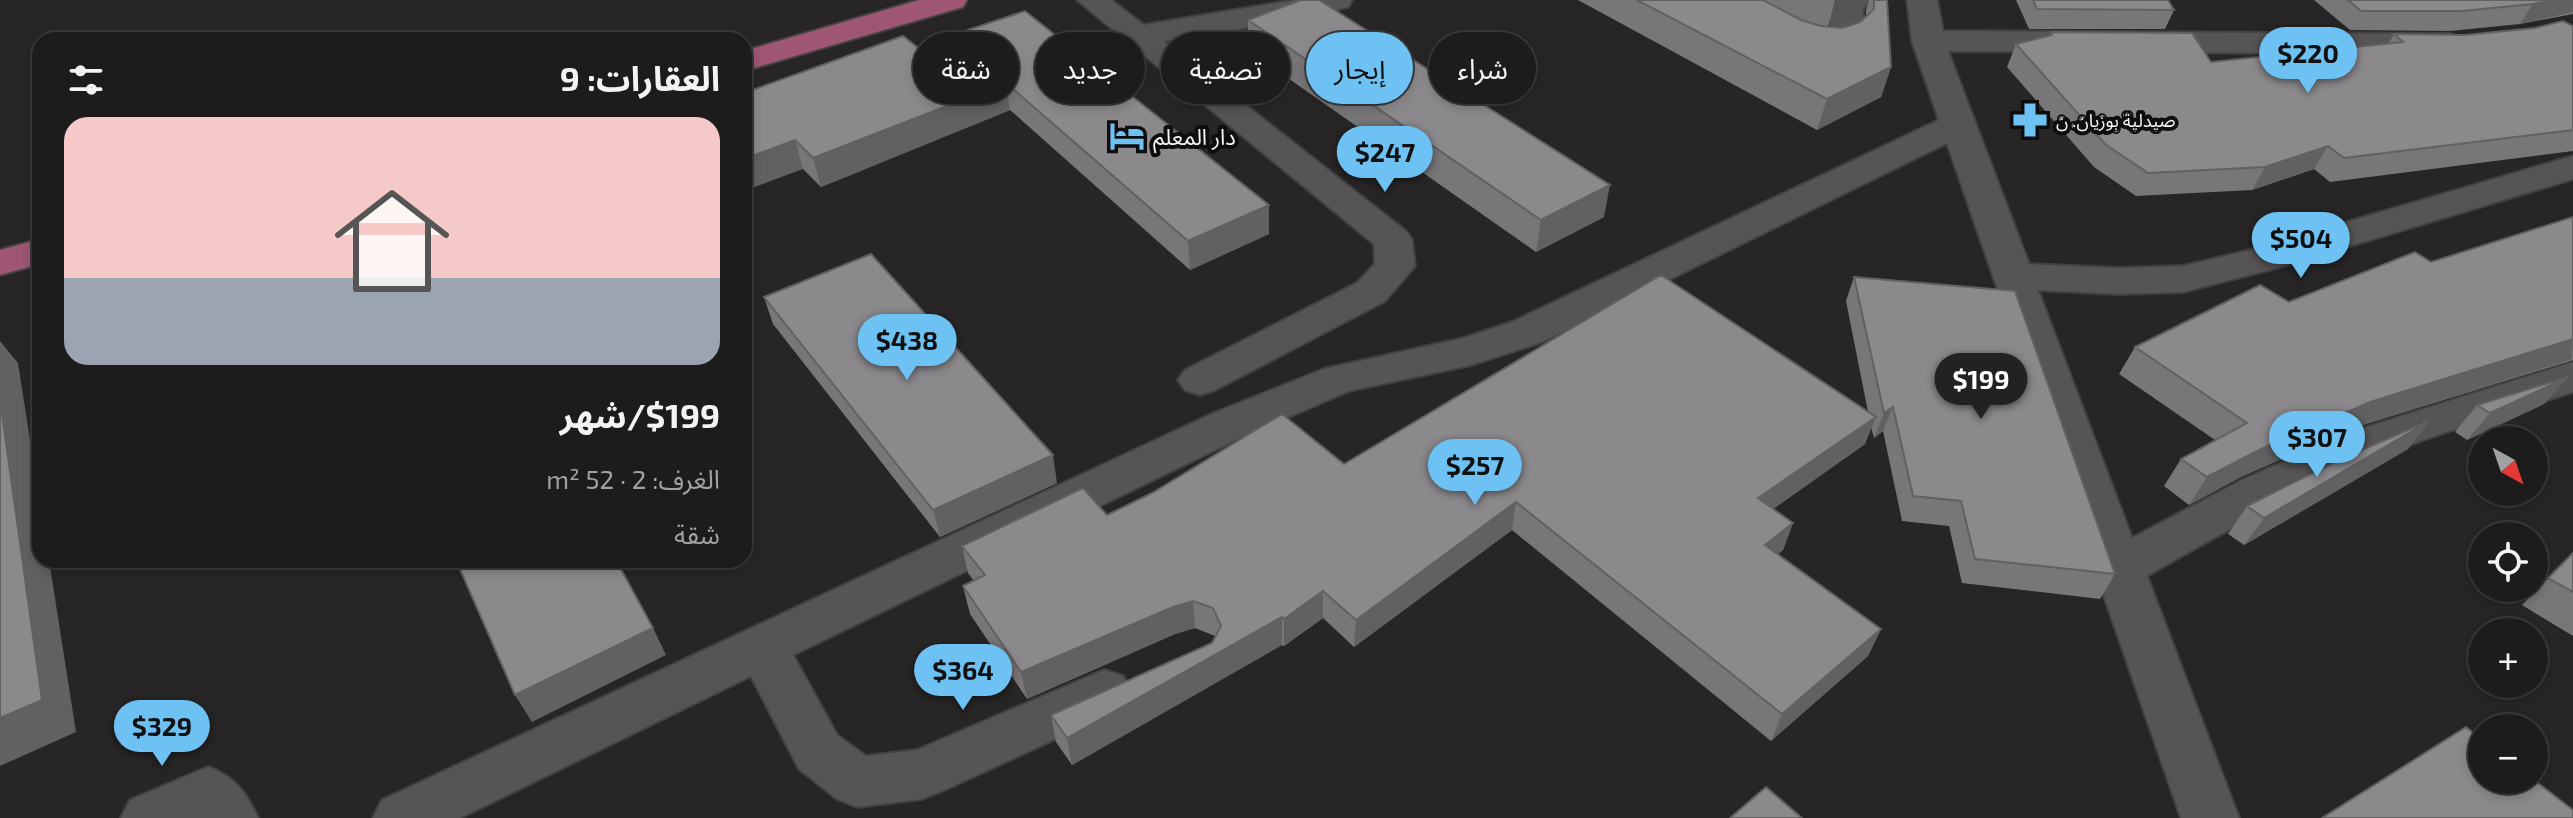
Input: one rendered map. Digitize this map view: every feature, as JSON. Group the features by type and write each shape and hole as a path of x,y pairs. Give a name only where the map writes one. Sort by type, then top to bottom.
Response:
{"main road":[{"path":"752,33 864,0"},
{"path":"752,59 952,0"},
{"path":"0,263 32,253"}],"street":[{"path":"1092,0 1133,32"},
{"path":"1145,35 1265,16 1337,0"},
{"path":"1732,0 1811,43 1836,46 1847,36 1847,7 1855,0"},
{"path":"2210,818 1958,124 1925,20 2434,44 2478,41"},
{"path":"1145,42 1393,240 1395,266 1371,292 1200,380"},
{"path":"402,818 1230,424 1339,379 1471,351 1527,332 1958,124"},
{"path":"2014,276 2118,281 2183,279 2266,258 2573,167"},
{"path":"2119,568 2214,514 2300,473 2403,430 2573,377"},
{"path":"762,647 818,752 857,782 922,774 1151,671"},
{"path":"150,818 208,792 229,818"}],"building":[{"path":"1301,0 1319,0 1369,32 1306,32 1306,60 1290,49 1290,32 1266,32 1248,20"},
{"path":"1637,0 1763,0 1801,20 1842,28 1860,22 1874,9 1874,0 1887,0 1891,67 1827,99"},
{"path":"2033,0 2168,0 2174,10 2037,9"},
{"path":"2348,0 2555,0 2462,11 2361,11"},
{"path":"1025,11 1051,32 1035,32 1035,104 1142,104 1269,205 1188,241 1019,94 1019,32 962,32"},
{"path":"2563,21 2573,26 2573,130 2344,158 2328,146 2265,167 2148,173 2105,144 2016,44 2052,35 2051,32 2192,33 2211,62 2403,42 2394,34 2465,35 2535,28"},
{"path":"903,36 913,44 913,104 952,104 813,158 795,140 752,156 752,90"},
{"path":"1413,60 1429,70 1429,104 1483,104 1610,185 1541,220 1371,104 1413,104"},
{"path":"2573,217 2573,339 2370,402 2259,450 2207,477 2181,459 2247,423 2135,347 2260,285 2289,302 2415,252 2431,262"},
{"path":"871,254 1053,455 933,510 764,297"},
{"path":"1661,275 1876,417 1758,498 1793,523 1765,545 1881,629 1782,714 1516,502 1356,620 1323,591 1284,619 1282,617 1067,738 1051,715 1212,643 1221,626 1213,608 1193,601 1173,607 1021,672 963,586 985,575 962,546 1083,488 1107,515 1152,493 1282,414 1344,464"},
{"path":"1854,277 2015,291 2115,574 1975,559 1961,501 1913,496 1893,407 1884,413"},
{"path":"2568,377 2490,413 2477,405"},
{"path":"0,400 42,700 0,718"},
{"path":"2429,421 2264,518 2247,506 2343,458"},
{"path":"2573,553 2573,592 2548,578"},
{"path":"459,568 620,568 653,628 515,695"},
{"path":"2466,727 2468,794 2548,794 2548,791 2573,810 2573,818 2322,818"},
{"path":"1766,787 1802,818 1730,818"}],"place":[{"name":"صيدلية بوزيان. ن","path":"2030,120"},
{"name":"دار المعلم","path":"1127,136"}]}
